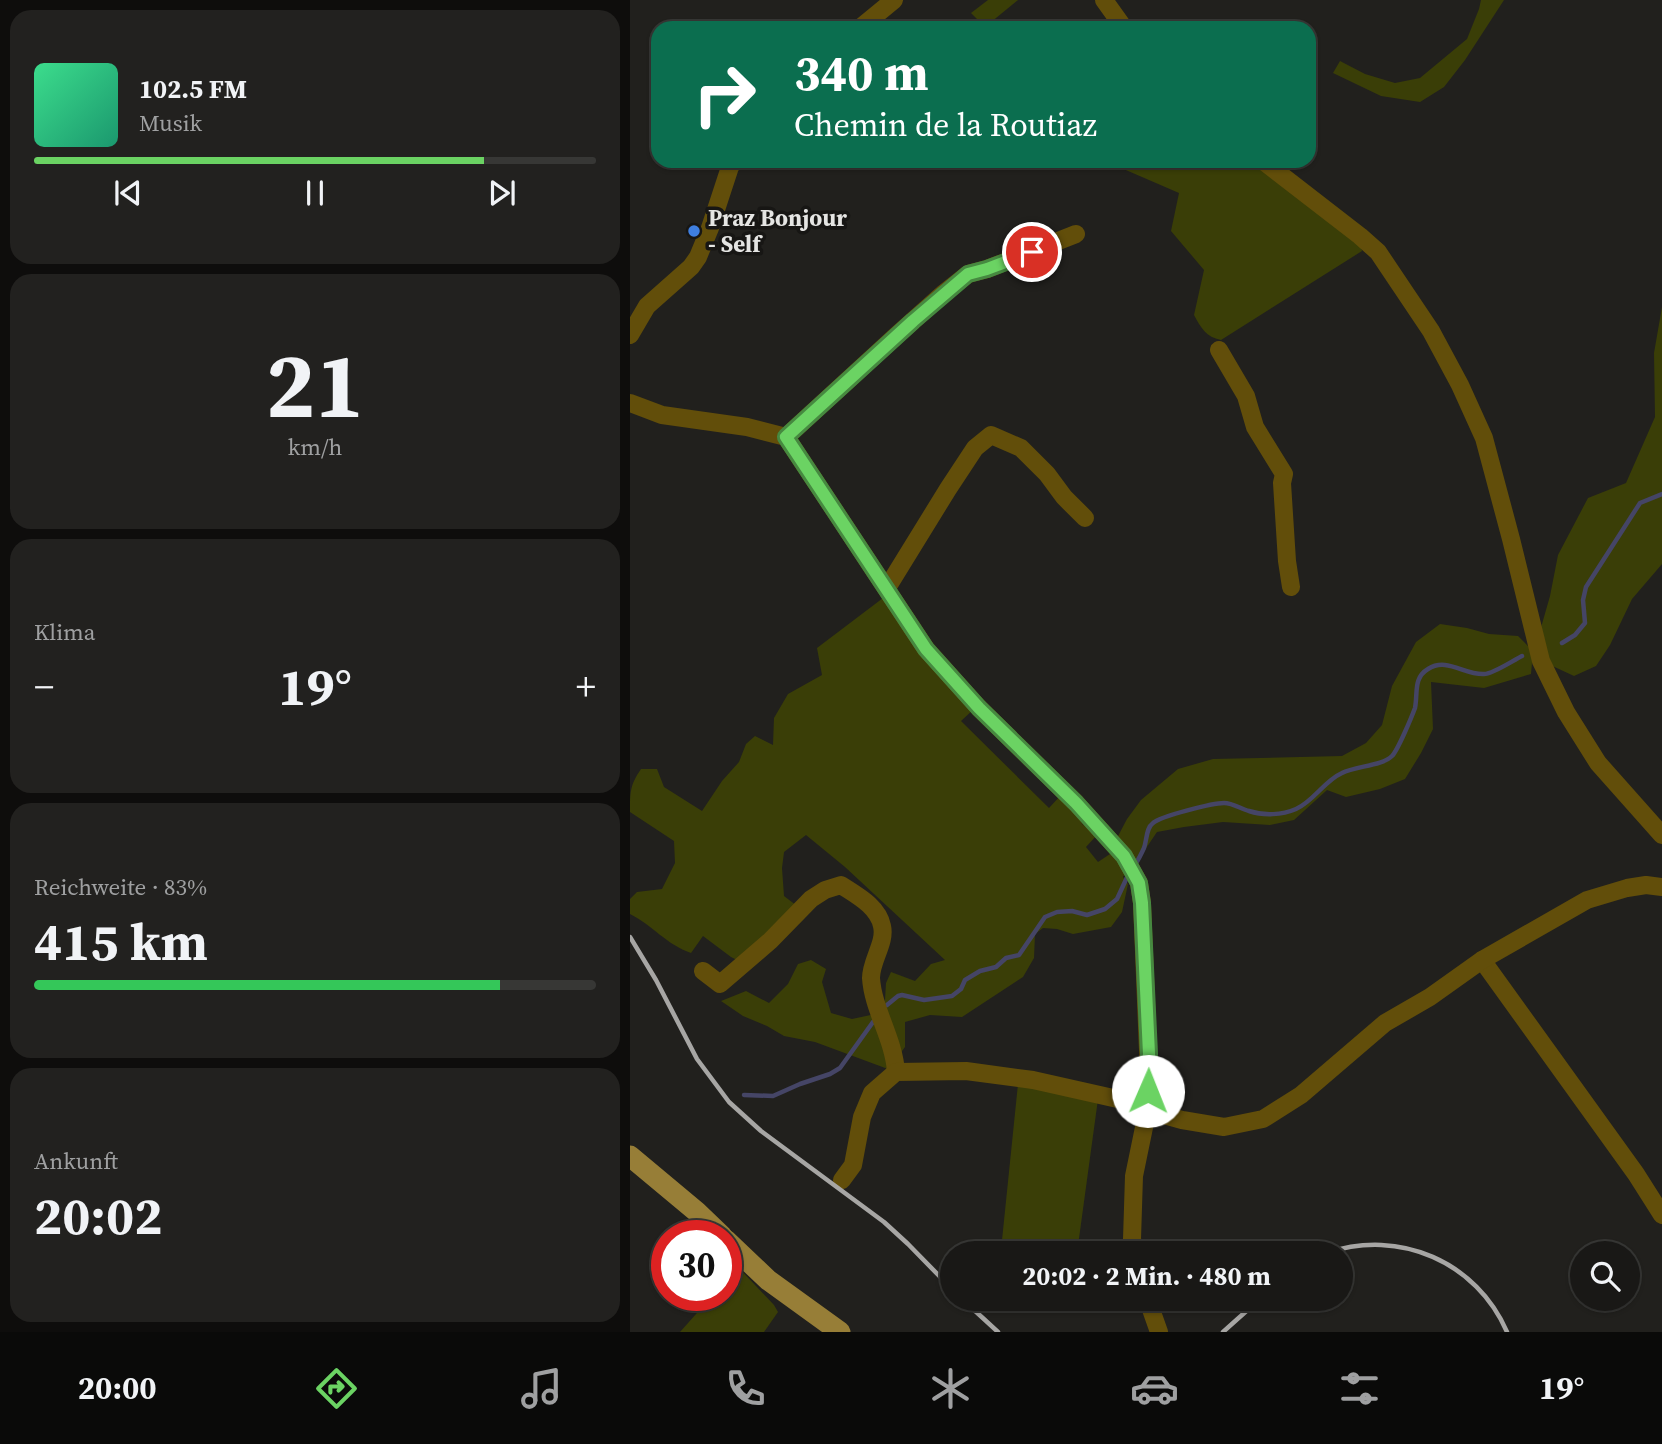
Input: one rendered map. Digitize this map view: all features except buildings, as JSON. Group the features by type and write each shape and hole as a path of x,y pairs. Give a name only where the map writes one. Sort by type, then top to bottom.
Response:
{"main road":[{"path":"630,1156 705,1220"},
{"path":"742,1255 768,1280 839,1332"}],"street":[{"path":"868,21 894,0"},
{"path":"1104,0 1119,21"},
{"path":"630,335 647,306 691,268 698,257 731,168"},
{"path":"1272,168 1378,252 1431,331 1484,438 1541,662 1566,712 1598,763 1662,835"},
{"path":"786,437 840,385 968,274 1076,234"},
{"path":"1219,350 1246,396 1255,427 1284,474 1282,483 1291,587"},
{"path":"630,404 662,415 747,426 786,437 926,649 979,708 1076,803 1124,856 1139,883 1142,903 1148,1040 1148,1108 1134,1176 1132,1241"},
{"path":"887,588 975,448 992,435 1021,448 1084,519"},
{"path":"703,971 720,984 770,941 811,899 825,890 841,885 874,909 882,926 882,941 872,967 872,981 895,1059 896,1072"},
{"path":"842,1180 853,1165 862,1117 872,1093 896,1072 966,1071 1033,1080 1122,1100 1182,1120 1224,1127 1263,1119 1301,1096 1385,1023 1482,960 1587,900 1628,888 1662,887"},
{"path":"1482,960 1612,1139 1662,1215"},
{"path":"1152,1311 1159,1332"}],"green space":[{"path":"988,0 1018,0 992,21 979,21 971,13"},
{"path":"1481,0 1504,0 1444,87 1420,102 1381,96 1333,73 1340,61 1365,74 1395,83 1420,78 1467,39"},
{"path":"1121,168 1264,168 1360,243 1362,251 1221,340 1216,339 1204,331 1194,315 1204,270 1171,231 1179,193"},
{"path":"1662,307 1662,564 1632,599 1610,645 1596,666 1574,676 1546,663 1540,631 1558,555 1588,498 1626,483 1655,417 1654,353"},
{"path":"883,598 974,709 961,721 1049,808 1061,795 1078,811 1082,824 1097,835 1086,847 1098,862 1110,854 1127,870 1123,877 1128,884 1122,912 1111,927 1073,934 1043,928 1035,934 1034,958 1023,977 962,1017 930,1015 905,1022 905,1047 896,1059 896,1072 815,1042 784,1036 743,1016 721,1001 746,991 769,1003 788,984 798,964 811,960 826,969 822,982 831,1013 852,1019 880,1013 891,972 915,981 931,964 945,960 845,867 806,835 784,852 782,868 784,896 801,909 745,964 703,936 691,953 630,914 630,899 637,892 662,889 675,863 674,841 630,812 631,789 641,769 657,769 664,787 702,811 722,781 739,762 746,744 755,736 773,745 774,718 788,694 822,675 817,648"},
{"path":"1440,624 1489,634 1518,636 1533,651 1531,674 1484,688 1431,682 1433,729 1405,779 1380,789 1346,797 1327,790 1294,820 1270,825 1223,822 1157,832 1136,863 1117,838 1141,800 1178,769 1213,759 1342,756 1366,743 1382,725 1392,686 1416,642"},
{"path":"1018,1084 1098,1099 1079,1241 1002,1241"},
{"path":"742,1271 778,1312 764,1332 680,1332 699,1311 742,1311"}],"waterway":[{"path":"1562,643 1575,635 1585,623 1583,600 1586,587 1640,503 1662,494"},
{"path":"1134,866 1144,848 1149,828 1158,820 1187,810 1224,803 1261,814 1285,813 1302,805 1342,773 1388,759 1395,753 1405,733 1415,708 1418,681 1428,669 1442,665 1484,674 1522,656"},
{"path":"887,1005 902,995 924,1000 952,996 961,989 965,980 980,971 996,967 1006,958 1019,955 1045,917 1057,912 1072,911 1087,915 1105,909 1117,899 1129,873"},
{"path":"744,1095 773,1096 830,1074 840,1068 873,1022"}],"railway":[{"path":"630,937 697,1059 729,1102 761,1131 884,1222 940,1277"},
{"path":"1353,1246 1381,1245 1408,1249 1433,1257 1456,1270 1476,1287 1494,1307 1507,1332"},
{"path":"975,1311 998,1332"},
{"path":"1223,1332 1246,1311"}],"place":[{"name":"Praz Bonjour - Self","path":"694,231"}],"route":[{"path":"1032,252 968,274 840,385 786,437 926,649 979,708 1076,803 1130,865 1139,883 1142,903 1149,1054 1148,1091"}]}
